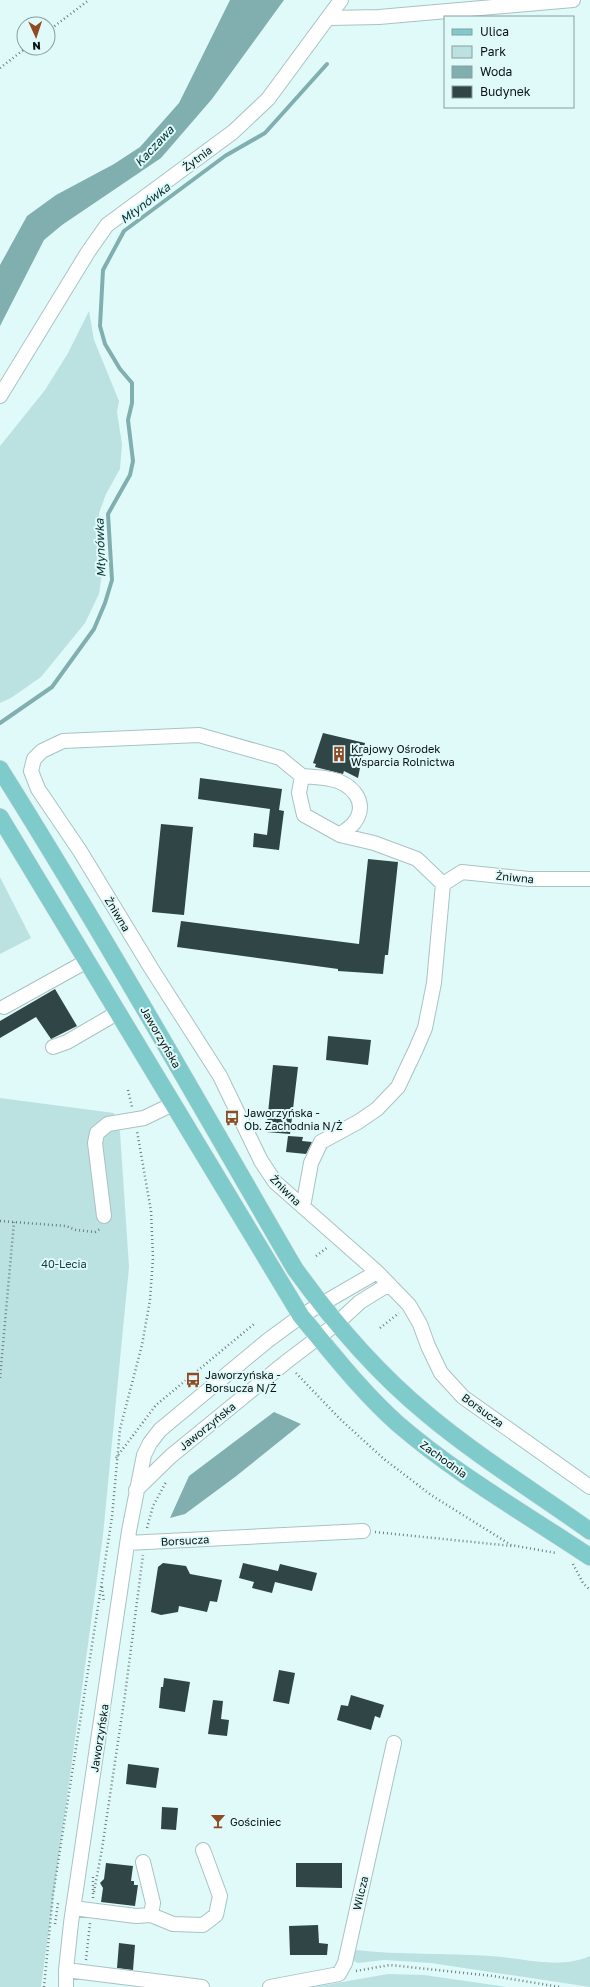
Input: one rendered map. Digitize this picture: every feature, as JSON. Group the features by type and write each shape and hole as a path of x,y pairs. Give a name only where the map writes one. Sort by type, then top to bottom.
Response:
{"main road":[{"name":"Jaworzyńska","path":"0,769 57,860 136,992 295,1269 320,1305 336,1324"},
{"path":"0,817 301,1316 318,1337"},
{"path":"336,1324 369,1360 428,1415 590,1531"},
{"name":"Zachodnia","path":"318,1337 360,1387 398,1424 461,1472 590,1557"}],"street":[{"name":"Żytnia","path":"0,396 88,252 107,226 233,132 268,99 341,0"},
{"path":"329,18 380,17 574,0"},
{"name":"Żniwna","path":"302,776 280,758 199,735 63,741 42,751 34,759 31,771 38,789 80,851 151,968 220,1076 261,1161 275,1182 389,1284"},
{"path":"303,1206 311,1163 321,1142 358,1122 377,1109 398,1087 425,1028 434,983 443,884 417,859 374,844 340,835 304,815 299,793 302,776 330,779 348,786 358,797 360,811 354,823 340,835"},
{"name":"Żniwna","path":"443,884 462,872 529,879 590,879"},
{"path":"4,1007 87,961"},
{"path":"53,1047 67,1042 117,1013"},
{"path":"104,1216 96,1136 100,1130 108,1124 144,1118 173,1104"},
{"path":"320,1305 377,1272"},
{"path":"336,1324 360,1302 389,1284"},
{"name":"Borsucza","path":"389,1284 409,1305 420,1324 436,1364 447,1382 463,1397 590,1488"},
{"name":"Jaworzyńska","path":"66,1987 66,1970 73,1908 127,1542 144,1455 150,1443 160,1430 267,1341 301,1316 320,1305"},
{"name":"Jaworzyńska","path":"136,1490 171,1456 286,1362 336,1324"},
{"name":"Borsucza","path":"127,1542 363,1531"},
{"name":"Wilcza","path":"339,1974 345,1963 394,1742"},
{"path":"73,1908 136,1916 151,1915 173,1924 203,1926 216,1915 220,1896 203,1850"},
{"path":"143,1862 153,1903 151,1915"},
{"path":"66,1970 202,1987"},
{"path":"270,1987 339,1974"}],"path":[{"path":"56,25 88,0"},
{"path":"0,68 16,56"},
{"path":"44,1987 53,1895 99,1592 102,1584 112,1517 116,1459 120,1429 142,1345 150,1300 153,1258 151,1211 128,1090"},
{"path":"0,1221 66,1226 76,1230 95,1232 103,1226 104,1216"},
{"path":"0,1378 14,1222"},
{"path":"380,1328 409,1305"},
{"path":"116,1459 156,1405 254,1324"},
{"path":"291,1377 297,1372 340,1419 384,1459 431,1495 502,1540 518,1547"},
{"path":"85,1973 92,1911 122,1718 145,1542 153,1506 158,1494 169,1479"},
{"path":"363,1531 518,1547 562,1555"},
{"path":"571,1562 583,1583 590,1590"},
{"path":"339,1974 390,1965 493,1976 560,1987"}],"green space":[{"path":"89,311 94,340 119,401 117,412 122,444 120,469 106,494 99,513 104,560 99,594 85,623 41,677 11,698 0,703 0,446 45,390 68,353"},
{"path":"0,877 31,938 0,954"},
{"name":"40-Lecia","path":"0,1098 114,1113 120,1132 129,1267 103,1535 41,1987 0,1987"},
{"path":"355,1950 389,1953 490,1956 553,1963 578,1960 590,1956 590,1987 431,1963 384,1960 358,1963 352,1960"},
{"path":"388,1974 424,1975 507,1987 314,1987"}],"water":[{"name":"Kaczawa","path":"230,0 284,0 212,99 161,158 62,225 44,240 0,326 0,265 27,216 56,195 114,164 140,147 179,103"},
{"path":"274,1412 301,1424 235,1477 185,1514 170,1518 189,1476"}],"building":[{"name":"Krajowy Ośrodek Wsparcia Rolnictwa","path":"323,733 365,743 358,778 344,771 343,774 315,767 316,764 313,763"},
{"path":"200,778 282,789 279,810 284,811 279,850 253,847 254,833 267,835 270,809 198,799"},
{"path":"161,824 193,827 184,915 152,912"},
{"path":"368,859 398,862 388,955 385,955 383,974 338,971 338,969 177,947 181,921 359,944"},
{"path":"55,989 77,1026 51,1039 36,1017 0,1038 0,1021"},
{"path":"328,1036 371,1040 368,1065 326,1060"},
{"path":"273,1065 298,1067 290,1134 266,1132"},
{"path":"288,1136 303,1137 302,1141 312,1142 306,1154 286,1152"},
{"path":"163,1563 186,1566 190,1574 222,1580 217,1602 210,1601 207,1612 179,1606 178,1612 161,1615 151,1612 158,1567"},
{"path":"243,1563 278,1571 280,1564 317,1573 312,1591 275,1582 272,1593 252,1588 254,1582 239,1578"},
{"path":"279,1670 295,1673 289,1704 273,1701"},
{"path":"164,1678 190,1682 185,1712 159,1708 161,1687 163,1687"},
{"path":"351,1695 384,1705 380,1718 375,1716 371,1730 337,1720 341,1705 348,1706"},
{"path":"213,1700 223,1701 221,1719 229,1720 227,1736 208,1734"},
{"path":"128,1764 159,1768 156,1788 126,1784"},
{"path":"162,1807 178,1808 176,1830 161,1829"},
{"path":"106,1863 133,1866 131,1881 134,1881 134,1885 138,1885 135,1906 101,1902 103,1888 100,1883 104,1879"},
{"path":"296,1863 342,1863 342,1888 296,1887"},
{"path":"318,1925 319,1943 328,1944 327,1955 290,1955 289,1926"},
{"path":"119,1943 135,1945 133,1970 117,1968"}],"waterway":[{"name":"Młynówka","path":"0,723 52,687 94,629 105,603 112,580 108,514 130,475 133,461 128,420 132,403 132,383 120,369 105,344 100,326 103,270 124,231 225,156 265,133 327,64"}],"place":[{"name":"Krajowy Ośrodek Wsparcia Rolnictwa","path":"339,754"},
{"name":"Jaworzyńska - Ob. Zachodnia N/Ż","path":"232,1118"},
{"name":"Jaworzyńska - Borsucza N/Ż","path":"193,1380"},
{"name":"Gościniec","path":"218,1821"}]}
